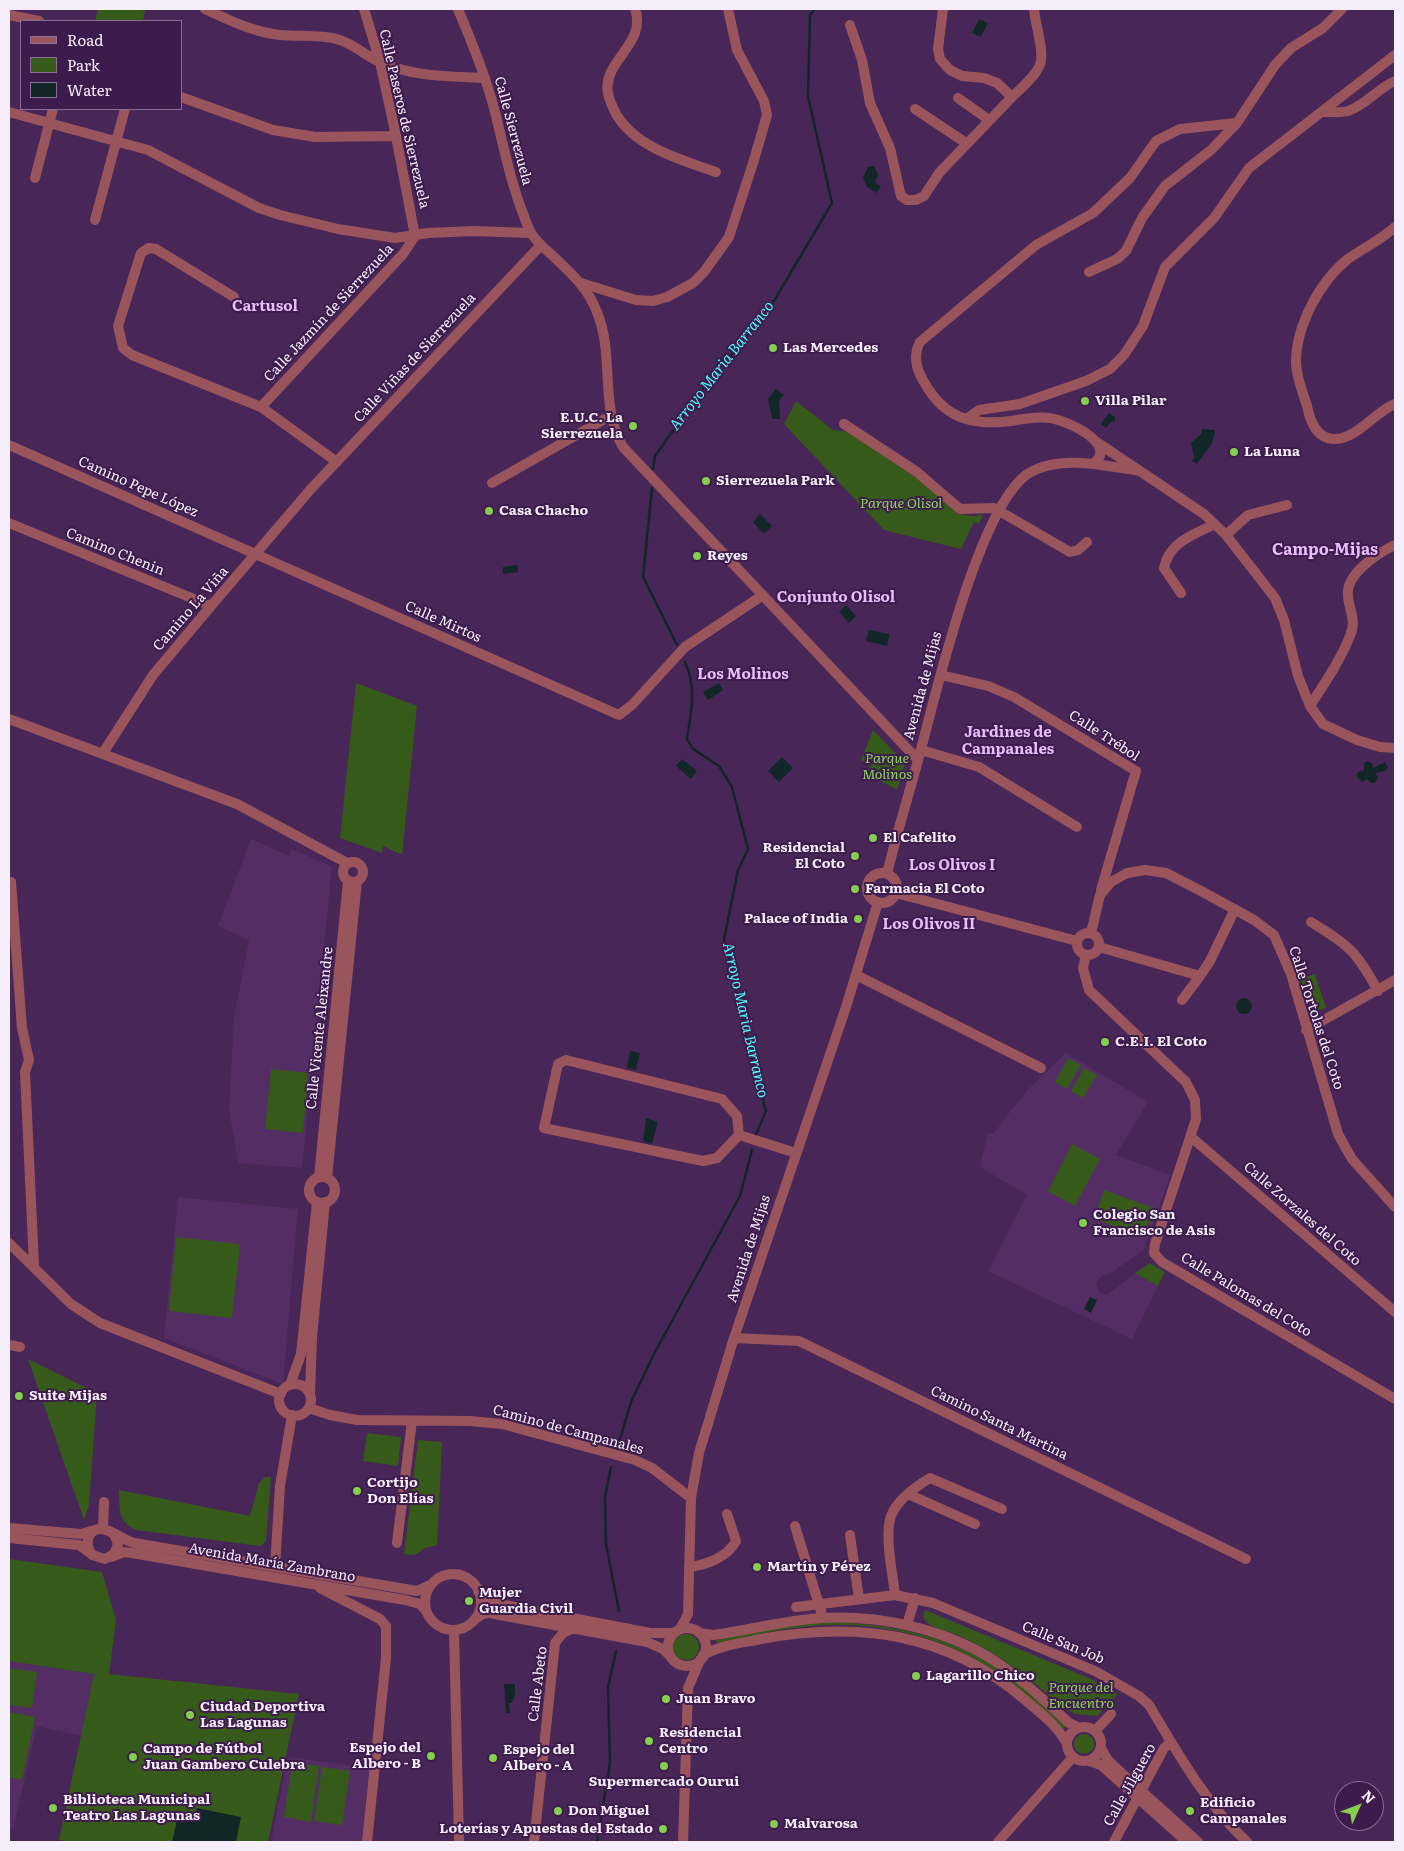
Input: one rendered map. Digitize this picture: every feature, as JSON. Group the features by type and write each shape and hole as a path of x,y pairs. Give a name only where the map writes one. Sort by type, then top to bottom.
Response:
{"street":[{"path":"204,9 242,26 278,35 328,37 342,41 380,62 421,73 484,78"},
{"name":"Calle Paseros de Sierrezuela","path":"364,9 380,62 415,236"},
{"name":"Calle Sierrezuela","path":"458,9 495,111 508,173 531,233 541,245 581,282 597,310 606,338 610,416 614,432 623,447 762,595 919,755"},
{"path":"635,9 638,25 635,35 609,76 608,95 612,107 625,125 647,143 671,156 716,172"},
{"path":"581,282 636,300 653,301 667,297 693,283 704,272 729,237 767,115 764,101 737,50 728,9"},
{"path":"943,9 938,48 940,59 950,70 962,76 984,78 997,83 1012,97"},
{"path":"850,25 862,60 870,103 890,148 901,196 906,200 916,200 924,196 939,173 1040,66 1042,52 1035,25 1034,9"},
{"path":"1088,272 1116,259 1126,251 1142,218 1165,186 1211,150 1237,122 1275,65 1291,48 1323,28 1342,9"},
{"path":"9,16 33,20"},
{"path":"966,419 979,410 1020,404 1086,381 1110,369 1124,355 1144,326 1165,267 1214,218 1249,168 1324,112 1395,55"},
{"path":"1324,112 1348,111 1395,81"},
{"path":"182,97 273,130 315,137 396,136"},
{"path":"958,98 989,120"},
{"path":"915,109 966,143"},
{"path":"35,178 52,110"},
{"path":"95,220 125,110"},
{"path":"9,112 148,150 244,200 280,215 338,229 396,238 473,231 531,233"},
{"path":"1237,122 1180,128 1156,141 1130,178 1093,213 1036,245 926,335 916,350 915,357 922,380 934,398 944,408 966,419 982,423 1046,418 1064,420 1215,524 1226,535 1274,598 1284,620 1298,676 1310,706 1323,724 1344,736 1380,747 1395,748"},
{"path":"1395,227 1348,259 1334,273 1306,315 1298,338 1296,364 1310,419 1316,430 1323,437 1334,439 1345,437 1355,432 1378,413 1395,404"},
{"name":"Calle Jazmín de Sierrezuela","path":"261,407 403,254 415,236"},
{"name":"Calle Viñas de Sierrezuela","path":"310,490 541,245"},
{"path":"234,297 156,248 149,248 141,253 118,326 123,348 132,355 261,407 337,462"},
{"path":"492,483 610,416"},
{"path":"844,424 917,472 960,509 994,508 1000,510 1070,552 1078,550 1087,542"},
{"path":"1093,464 1099,460 1101,454 1100,447 1094,440"},
{"name":"Camino Pepe López","path":"9,445 256,554"},
{"name":"Avenida de Mijas","path":"886,874 957,614 1000,510 1020,480 1034,470 1054,464 1093,464 1140,471"},
{"name":"Camino La Viña","path":"103,753 152,675 310,490"},
{"path":"1226,535 1248,515 1287,505"},
{"name":"Camino Chenin","path":"9,523 211,606"},
{"path":"1181,592 1164,568 1171,548 1215,524"},
{"path":"1310,706 1351,635 1354,615 1347,594 1353,579 1365,565 1395,545"},
{"name":"Calle Mirtos","path":"256,554 620,715 632,705 685,647 762,595"},
{"name":"Calle Trébol","path":"941,674 988,686 1014,697 1136,771 1100,895"},
{"path":"9,719 237,804 347,863 357,863 362,867 363,874 352,881 342,872 347,863"},
{"path":"919,755 979,767 1077,827"},
{"name":"Calle Tortolas del Coto","path":"1100,895 1111,882 1127,874 1145,870 1166,873 1235,909 1274,935 1291,974 1338,1134 1352,1159 1395,1207"},
{"path":"876,874 886,874 895,881 896,893 887,902 878,902 870,896 868,886 870,880 876,874"},
{"name":"Calle Vicente Aleixandre","path":"323,1178 352,881"},
{"path":"11,882 22,1028 29,1060 25,1072 34,1265"},
{"path":"896,893 1077,941"},
{"path":"1091,933 1100,895"},
{"name":"Avenida de Mijas","path":"698,1632 688,1614 691,1498 699,1453 734,1338 856,975 878,902"},
{"path":"1182,1000 1210,961 1235,909"},
{"path":"1311,922 1351,948 1363,964 1378,991"},
{"path":"1077,941 1084,934 1091,933 1097,938 1099,947"},
{"path":"1077,941 1080,951 1086,955 1093,954 1099,947"},
{"path":"1099,947 1200,976"},
{"name":"Calle Palomas del Coto","path":"1086,955 1083,968 1089,990 1135,1035 1175,1070 1191,1090 1195,1100 1196,1119 1155,1244 1154,1253 1162,1262 1395,1399"},
{"path":"856,975 1041,1068"},
{"path":"1306,1030 1395,980"},
{"path":"566,1060 722,1099 737,1116 739,1135 718,1158 703,1161 544,1128 558,1064 566,1060"},
{"path":"739,1135 796,1154"},
{"name":"Calle Zorzales del Coto","path":"1191,1137 1395,1312"},
{"name":"Calle Vicente Aleixandre","path":"323,1178 333,1183 335,1191 332,1199 321,1202 310,1196 309,1186 314,1179 323,1178"},
{"path":"310,1394 303,1386 290,1385 281,1394 280,1404 286,1413 292,1415 301,1414 309,1408 310,1394 312,1337 321,1202"},
{"name":"Calle Vicente Aleixandre","path":"290,1385 301,1354 321,1202"},
{"path":"9,1243 34,1265 71,1304 100,1324 281,1394"},
{"name":"Camino Santa Martina","path":"734,1338 799,1341 1246,1559"},
{"path":"9,1345 20,1347"},
{"name":"Camino de Campanales","path":"309,1408 330,1415 357,1420 470,1421 502,1424 635,1460 652,1468 691,1498"},
{"path":"275,1566 280,1486 292,1415"},
{"path":"397,1543 412,1421"},
{"path":"894,1595 890,1516 897,1505 908,1494 930,1478 1002,1509"},
{"path":"908,1494 975,1524"},
{"path":"92,1554 88,1541 100,1529 104,1502"},
{"path":"689,1567 704,1566 732,1548 736,1541 727,1514"},
{"path":"795,1526 820,1602 823,1618"},
{"path":"9,1528 81,1534 100,1529 114,1534 117,1549 110,1557 100,1559 79,1545 9,1538"},
{"name":"Avenida María Zambrano","path":"114,1534 121,1540 134,1543 417,1591 430,1585"},
{"path":"850,1535 858,1599"},
{"name":"Avenida María Zambrano","path":"110,1557 124,1552 310,1583 414,1601 426,1611"},
{"path":"683,1842 688,1688 686,1677 663,1648 648,1642 489,1613 483,1614 469,1625 454,1631 436,1625 426,1611 426,1592 437,1578 456,1574 473,1582 485,1598 498,1604 650,1633 690,1628 698,1632 714,1635 823,1618 864,1619 907,1625 953,1640 990,1658 1078,1727"},
{"path":"310,1583 380,1619 386,1626 386,1658 367,1842"},
{"path":"475,1619 481,1606 478,1591"},
{"name":"Calle San Job","path":"796,1607 820,1602 894,1595 915,1598 933,1603 1095,1671 1139,1696 1149,1705 1200,1786 1234,1830 1247,1842"},
{"path":"907,1625 915,1598"},
{"name":"Avenida de Mijas","path":"677,1631 688,1614"},
{"name":"Calle Abeto","path":"534,1842 556,1643 563,1633 574,1628"},
{"path":"672,1658 690,1665 712,1650 824,1630 863,1631 904,1638 948,1652 984,1669 1049,1721 1060,1732 1073,1757 1080,1761 1089,1761 1101,1765 1140,1794 1198,1842"},
{"path":"454,1631 459,1842"},
{"path":"672,1658 668,1644 677,1631"},
{"path":"688,1688 702,1658 705,1643 698,1632"},
{"path":"1096,1730 1111,1714"},
{"path":"1066,1742 1070,1733 1078,1727 1087,1726 1096,1730 1101,1739 1101,1748 1099,1754 1089,1761"},
{"name":"Calle Jilguero","path":"1114,1842 1164,1748 1172,1742"},
{"path":"1101,1748 1107,1759 1187,1842"},
{"path":"998,1842 1073,1757"}],"shaded area":[{"path":"251,839 289,856 291,849 332,866 302,1168 238,1163 229,1110 234,1017 249,940 218,926"},
{"name":"Colegio San Francisco de Asis","path":"1066,1053 1148,1102 1116,1155 1171,1175 1143,1251 1109,1274 1102,1276 1096,1283 1098,1291 1107,1295 1135,1273 1158,1286 1132,1339 988,1271 1027,1195 980,1167 988,1133 993,1134 1027,1090"},
{"path":"178,1197 298,1209 283,1384 164,1338"},
{"path":"9,1661 94,1674 82,1736 37,1726 13,1830 9,1829"},
{"path":"288,1757 370,1768 363,1842 271,1842"}],"green space":[{"path":"98,9 135,9 145,11 143,20 95,20"},
{"name":"Parque Olisol","path":"796,401 833,430 850,432 924,483 958,514 983,515 979,524 974,522 961,549 884,530 784,424"},
{"path":"356,683 417,706 402,855 383,846 382,853 340,838"},
{"name":"Parque Molinos","path":"873,730 903,761 904,767 897,790 868,774 871,765 861,760"},
{"path":"1315,974 1326,1008 1310,1013 1300,979"},
{"path":"1068,1058 1081,1065 1067,1089 1055,1082"},
{"path":"1084,1068 1097,1075 1083,1098 1071,1091"},
{"path":"271,1069 308,1073 303,1133 265,1129"},
{"path":"1072,1144 1100,1159 1075,1206 1048,1191"},
{"path":"1104,1190 1154,1208 1144,1237 1094,1219"},
{"path":"176,1237 240,1244 232,1318 169,1311"},
{"path":"1150,1263 1165,1272 1158,1286 1135,1273"},
{"path":"28,1359 97,1393 89,1505 84,1520"},
{"path":"367,1433 401,1437 398,1466 363,1461"},
{"path":"418,1440 442,1442 437,1545 425,1548 415,1555 404,1554"},
{"path":"265,1477 271,1477 266,1541 261,1546 136,1530 125,1523 121,1513 119,1490 250,1516 259,1483"},
{"name":"Ciudad Deportiva Las Lagunas","path":"9,1559 102,1572 116,1620 109,1674 299,1694 268,1842 71,1842 59,1840 94,1674 9,1661"},
{"name":"Parque del Encuentro","path":"925,1610 1091,1679 1118,1694 1097,1716 1075,1714 1064,1708 1003,1660 962,1637 929,1624 923,1616"},
{"path":"824,1622 866,1624 907,1631 927,1636 967,1651 1008,1675 1066,1726 1064,1729 1017,1688 987,1666 945,1645 898,1631 850,1625 826,1625 781,1630 717,1643 716,1640 780,1627"},
{"path":"686,1634 696,1637 699,1647 696,1657 686,1660 676,1657 673,1647 676,1637"},
{"path":"9,1668 37,1672 32,1708 9,1705"},
{"path":"9,1712 35,1717 22,1780 9,1777"},
{"path":"1084,1734 1091,1737 1094,1744 1091,1751 1084,1754 1077,1751 1074,1744 1077,1737"},
{"path":"292,1763 319,1766 311,1822 284,1817"},
{"path":"322,1767 350,1771 342,1825 314,1821"}],"water":[{"path":"979,19 988,23 981,37 972,33"},
{"path":"874,166 878,174 875,182 881,187 876,193 867,187 863,178 868,167"},
{"path":"776,389 784,395 779,401 780,419 772,419 768,399"},
{"path":"1109,413 1115,417 1115,421 1111,422 1106,428 1101,424"},
{"path":"1202,429 1215,430 1211,445 1197,464 1192,461 1194,457 1191,443 1201,434"},
{"path":"760,514 772,526 764,534 753,522"},
{"path":"517,565 518,572 503,574 503,567"},
{"path":"846,605 856,616 849,623 839,612"},
{"path":"869,630 890,634 887,646 866,641"},
{"path":"719,683 723,690 708,700 703,692"},
{"path":"782,757 793,768 779,782 768,771"},
{"path":"682,759 697,771 691,779 676,766"},
{"path":"1367,761 1372,763 1373,768 1385,762 1388,768 1386,771 1375,773 1378,777 1375,783 1371,783 1367,779 1362,782 1356,776 1358,772 1364,770 1364,763"},
{"path":"1241,998 1247,998 1252,1003 1250,1012 1241,1014 1236,1009 1236,1003"},
{"path":"630,1051 640,1053 636,1070 627,1068"},
{"path":"646,1118 658,1122 652,1144 643,1141"},
{"path":"1090,1297 1097,1300 1091,1313 1084,1309"},
{"path":"504,1684 515,1684 515,1695 512,1703 509,1703 510,1713 506,1713"},
{"path":"197,1808 241,1817 236,1842 172,1842 179,1811 195,1815"}],"waterway":[{"name":"Arroyo Maria Barranco","path":"653,469 655,456 701,391 768,311 832,203 808,96 810,15 815,9"},
{"name":"Arroyo Maria Barranco","path":"652,488 643,577 677,645"},
{"name":"Arroyo Maria Barranco","path":"685,662 689,672 692,691 687,739 693,749 719,766 732,787 748,849 738,870 724,939 753,1065 766,1111 756,1134"},
{"name":"Arroyo Maria Barranco","path":"617,1449 631,1402 654,1354 740,1196 752,1150"},
{"name":"Arroyo Maria Barranco","path":"611,1467 605,1497 606,1544 619,1611"},
{"name":"Arroyo Maria Barranco","path":"597,1842 610,1763 608,1687 616,1651"}],"place":[{"name":"Las Mercedes","path":"773,348"},
{"name":"Villa Pilar","path":"1085,401"},
{"name":"E.U.C. La Sierrezuela","path":"633,426"},
{"name":"La Luna","path":"1234,452"},
{"name":"Sierrezuela Park","path":"706,481"},
{"name":"Casa Chacho","path":"489,511"},
{"name":"Reyes","path":"697,556"},
{"name":"El Cafelito","path":"873,838"},
{"name":"Residencial El Coto","path":"855,856"},
{"name":"Farmacia El Coto","path":"855,889"},
{"name":"Palace of India","path":"858,919"},
{"name":"C.E.I. El Coto","path":"1105,1042"},
{"name":"Colegio San Francisco de Asis","path":"1083,1223"},
{"name":"Suite Mijas","path":"19,1396"},
{"name":"Cortijo Don Elías","path":"357,1491"},
{"name":"Martín y Pérez","path":"757,1567"},
{"name":"Mujer Guardia Civil","path":"469,1601"},
{"name":"Lagarillo Chico","path":"916,1676"},
{"name":"Juan Bravo","path":"666,1699"},
{"name":"Ciudad Deportiva Las Lagunas","path":"190,1715"},
{"name":"Residencial Centro","path":"649,1741"},
{"name":"Espejo del Albero - B","path":"431,1756"},
{"name":"Campo de Fútbol Juan Gambero Culebra","path":"133,1757"},
{"name":"Espejo del Albero - A","path":"493,1758"},
{"name":"Supermercado Ourui","path":"664,1766"},
{"name":"Biblioteca Municipal Teatro Las Lagunas","path":"53,1808"},
{"name":"Don Miguel","path":"558,1811"},
{"name":"Edificio Campanales","path":"1190,1811"},
{"name":"Malvarosa","path":"774,1824"},
{"name":"Loterías y Apuestas del Estado","path":"663,1829"}],"district":[{"name":"Cartusol","path":"265,307"},
{"name":"Campo-Mijas","path":"1325,550"},
{"name":"Conjunto Olisol","path":"836,598"},
{"name":"Los Molinos","path":"743,675"},
{"name":"Jardines de Campanales","path":"1008,742"},
{"name":"Los Olivos I","path":"952,866"},
{"name":"Los Olivos II","path":"929,925"}]}
